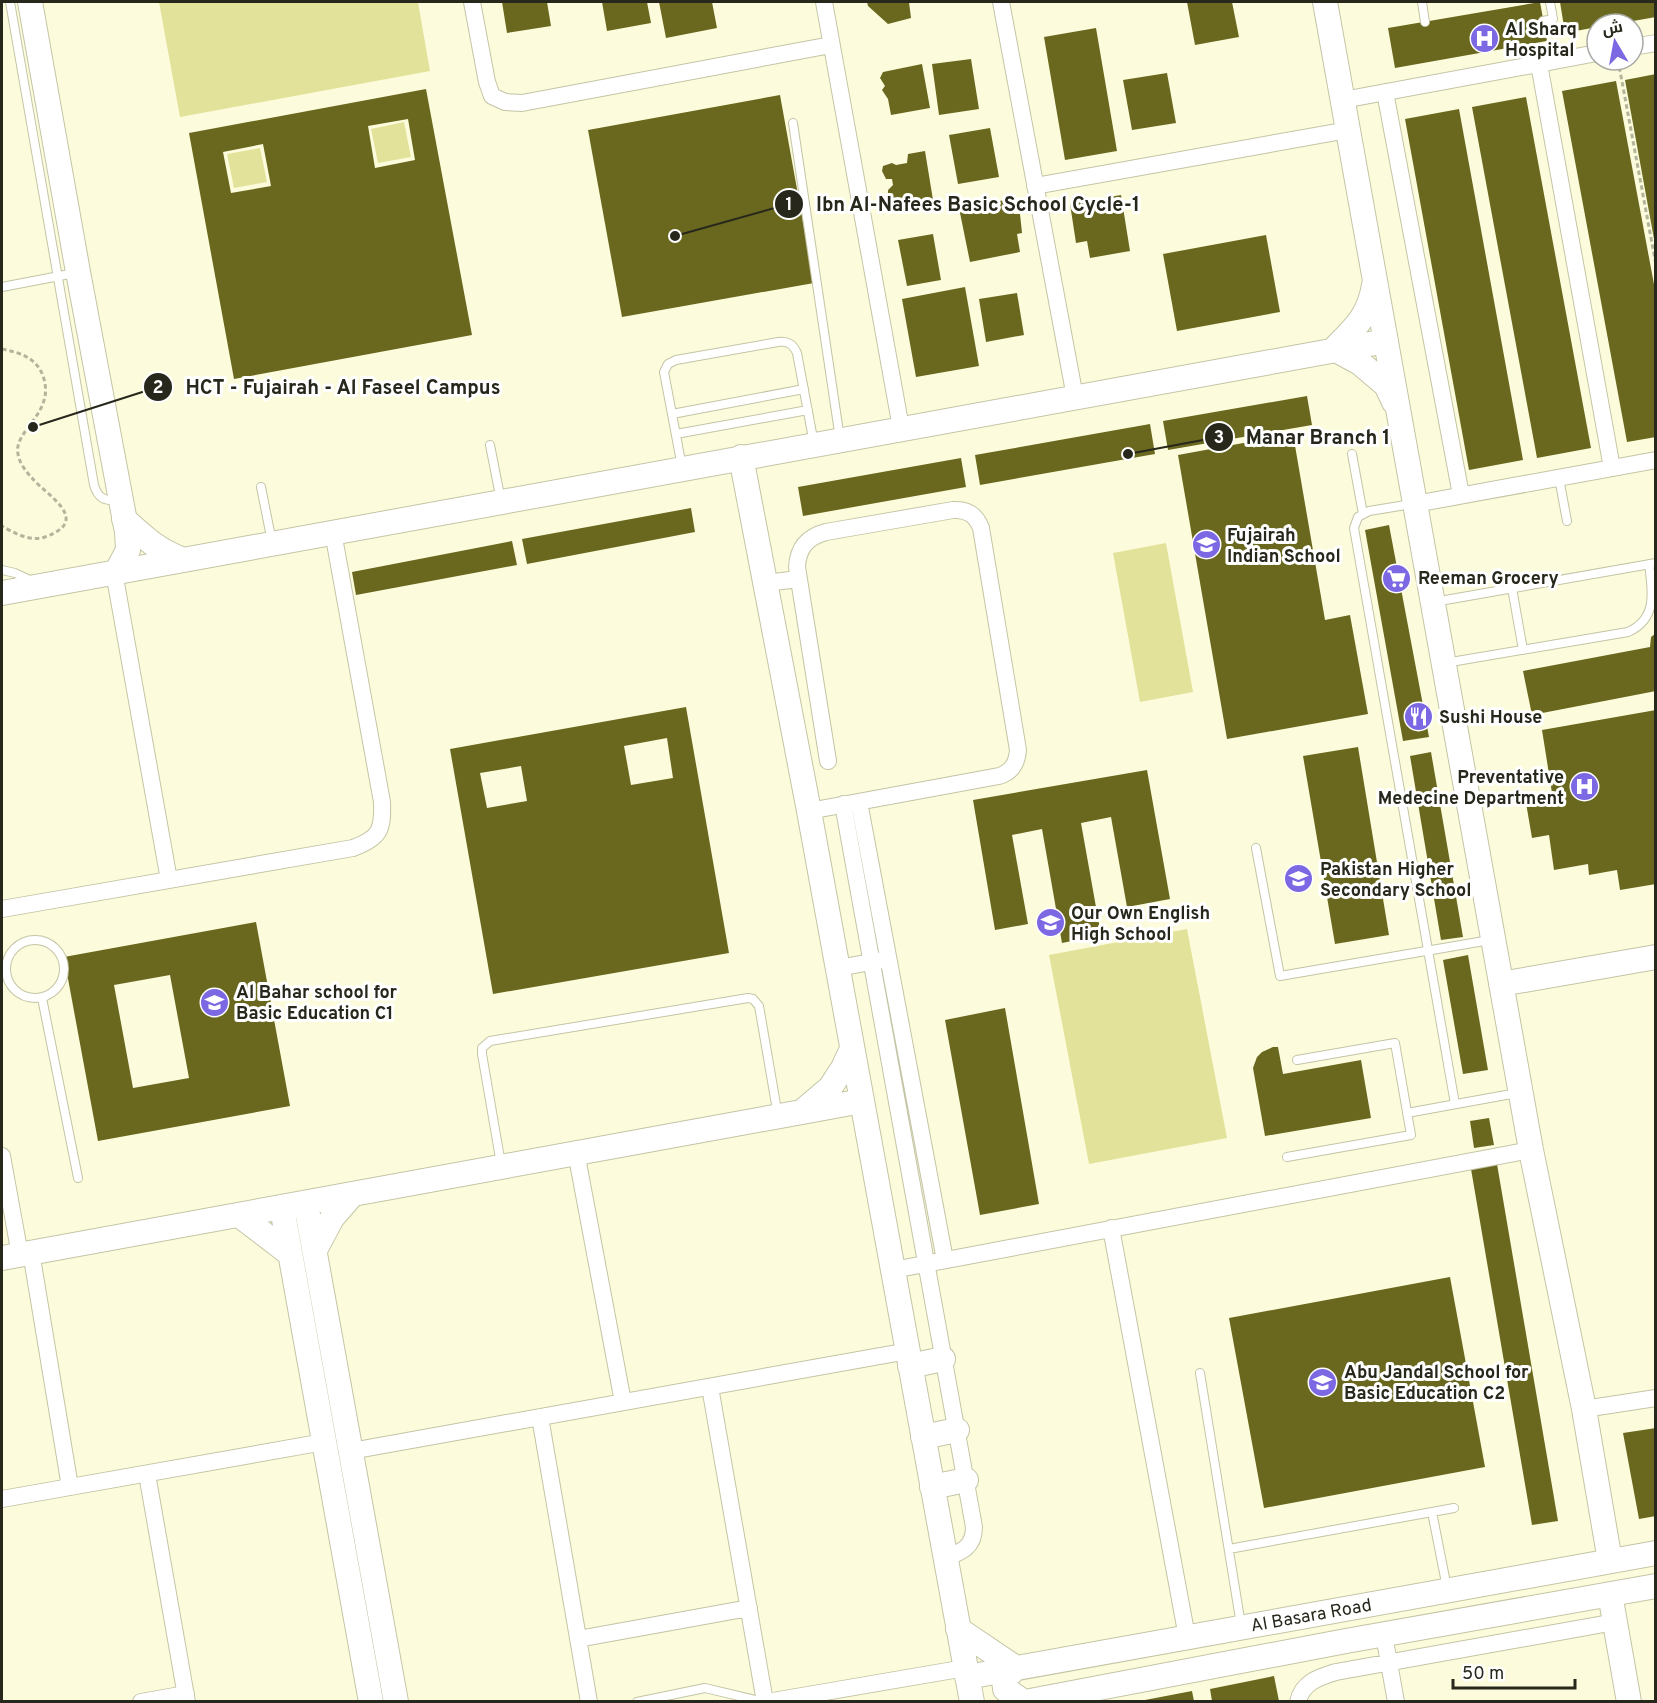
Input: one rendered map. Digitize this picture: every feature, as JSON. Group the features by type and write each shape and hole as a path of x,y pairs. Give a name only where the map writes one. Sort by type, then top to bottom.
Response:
{"street":[{"path":"472,2 487,82 492,96 505,102 522,103 831,45"},
{"path":"824,2 901,428"},
{"path":"1002,2 1075,397"},
{"path":"1325,2 1531,1150 1584,1409 1610,1562"},
{"path":"35,7 67,274 122,509 128,550 115,572 169,880"},
{"path":"1343,100 1585,55"},
{"path":"1539,64 1612,468"},
{"path":"1385,92 1461,495"},
{"path":"1035,186 1348,130"},
{"path":"1334,349 1358,325 1371,303 1375,280"},
{"path":"2,593 1386,340"},
{"path":"1334,349 1360,363 1386,385 1399,413"},
{"path":"741,458 809,811 972,1701"},
{"path":"1415,504 1656,460"},
{"path":"122,509 165,553 184,560"},
{"path":"809,811 999,776 1009,771 1016,762 1018,750 981,528 971,513 959,509 826,532 808,540 801,548 797,567 828,761"},
{"path":"2,909 353,848 371,841 380,828 382,802 333,532"},
{"path":"765,583 799,579"},
{"path":"851,803 889,958 945,1260"},
{"path":"851,803 872,962 974,1535 966,1549 945,1558"},
{"path":"1501,984 1656,957"},
{"path":"838,968 889,958"},
{"path":"803,1112 830,1088 852,1048"},
{"path":"17,1255 862,1101"},
{"path":"803,1112 841,1116 861,1129 871,1152"},
{"path":"893,1270 1531,1150"},
{"path":"576,1152 623,1402"},
{"path":"2,1156 17,1255 70,1487"},
{"path":"315,1250 332,1218 352,1195"},
{"path":"306,1204 396,1701"},
{"path":"282,1208 371,1701"},
{"path":"239,1215 290,1254"},
{"path":"1111,1228 1187,1637"},
{"path":"351,1451 710,1387 909,1359 944,1359"},
{"path":"710,1387 766,1701 966,1672"},
{"path":"1584,1409 1656,1398"},
{"path":"540,1417 589,1701"},
{"path":"923,1437 957,1430"},
{"path":"2,1499 324,1442"},
{"path":"141,1701 186,1698 147,1474"},
{"path":"932,1487 966,1480"},
{"name":"Al Basara Road","path":"966,1672 1016,1668 1656,1553"},
{"name":"Al Basara Road","path":"1024,1701 1656,1586"},
{"path":"1610,1594 1629,1701"},
{"path":"578,1639 749,1608"},
{"path":"1298,1701 1308,1683 1336,1672 1615,1622"},
{"path":"958,1629 1016,1668 1004,1679 1005,1689 1024,1701"},
{"path":"1384,1635 1396,1701"}],"lane":[{"path":"2,287 67,274 10,2"},
{"path":"1422,2 1425,22"},
{"path":"1543,21 1553,19 1550,2"},
{"path":"794,123 840,440"},
{"path":"683,468 664,372 668,364 676,360 788,342 797,353 814,444"},
{"path":"672,414 804,389"},
{"path":"676,434 808,411"},
{"path":"490,445 501,501"},
{"path":"1352,454 1363,514"},
{"path":"1559,478 1568,521"},
{"path":"261,487 272,543"},
{"path":"1415,504 1370,511 1358,517 1354,528 1426,951 1455,1104"},
{"path":"1433,602 1652,564 1653,609 1644,624 1636,629 1444,663"},
{"path":"2,570 15,573 41,585"},
{"path":"1512,588 1523,650"},
{"path":"1256,848 1280,976 1493,940"},
{"path":"32,940 43,941 53,946 60,954 64,964 64,975 60,985 52,993 42,998 31,999 21,996 12,989 5,969 7,958 13,949 32,940"},
{"path":"42,998 78,1178"},
{"path":"502,1166 482,1054 482,1048 490,1041 753,999 759,1006 778,1116"},
{"path":"1287,1157 1411,1135 1395,1043 1297,1060"},
{"path":"1407,1113 1521,1093"},
{"path":"1200,1374 1242,1627"},
{"path":"1229,1549 1454,1508"},
{"path":"1432,1512 1447,1591"},
{"path":"637,1701 705,1688 766,1701"}],"path":[{"path":"1620,72 1656,265"},
{"path":"2,350 25,355 35,361 42,371 47,388 44,403 19,443 17,453 32,479 56,499 63,508 65,516 62,527 54,534 40,538 25,537 2,526"}],"shaded area":[{"path":"159,2 418,2 430,71 180,117"},
{"path":"404,122 411,157 378,163 371,129"},
{"path":"260,148 267,182 234,188 227,154"},
{"path":"1166,543 1193,692 1140,702 1113,553"},
{"path":"1187,929 1227,1138 1089,1164 1049,955"}],"building":[{"path":"502,2 547,2 551,26 507,33"},
{"path":"602,2 647,2 651,23 607,31"},
{"path":"659,2 712,2 717,28 666,38"},
{"path":"867,2 909,2 911,18 888,24 868,6"},
{"path":"1187,2 1232,2 1239,37 1195,45"},
{"path":"1540,2 1547,41 1395,68 1388,28"},
{"path":"1560,2 1656,2 1656,17 1645,19 1645,12 1585,12 1585,29 1565,33"},
{"path":"1096,28 1117,151 1065,160 1044,37"},
{"path":"971,59 979,109 939,115 932,64"},
{"path":"922,64 930,108 891,115 888,99 882,90 885,86 880,78 883,72"},
{"path":"1167,73 1176,123 1132,130 1123,80"},
{"path":"1656,74 1656,239 1654,239 1625,80"},
{"path":"1616,81 1656,295 1656,437 1627,442 1562,91"},
{"path":"426,89 472,335 234,379 189,133","holes":["408,119 415,160 375,168 368,126","263,144 271,186 231,193 223,152"]},
{"path":"780,95 814,283 622,317 588,130"},
{"path":"1526,97 1591,448 1537,458 1472,107"},
{"path":"1459,109 1523,460 1469,470 1405,119"},
{"path":"990,128 999,177 958,184 949,135"},
{"path":"925,151 933,200 894,207 892,197 888,198 888,190 893,185 892,179 886,179 882,171 883,166 892,163 896,165 907,163 908,154"},
{"path":"1121,195 1130,251 1090,258 1087,241 1076,243 1070,204"},
{"path":"1011,199 1014,214 1020,214 1022,233 1017,234 1020,252 970,262 959,208"},
{"path":"933,234 941,280 907,286 898,240"},
{"path":"1266,235 1280,312 1177,331 1163,254"},
{"path":"965,287 979,366 916,377 902,299"},
{"path":"1017,293 1024,335 986,342 979,299"},
{"path":"1307,396 1312,425 1168,450 1163,421"},
{"path":"1150,424 1155,454 980,485 975,455"},
{"path":"1293,434 1325,620 1350,615 1368,714 1227,739 1178,455"},
{"path":"961,458 966,487 803,516 798,487"},
{"path":"691,508 695,532 527,564 522,539"},
{"path":"1389,525 1429,737 1403,741 1365,530"},
{"path":"512,541 517,565 356,595 352,572"},
{"path":"1656,633 1656,691 1532,715 1523,671 1650,647 1651,637"},
{"path":"686,707 729,953 493,994 450,749","holes":["667,738 673,778 631,785 624,746","521,766 527,801 487,808 480,773"]},
{"path":"1656,710 1656,884 1620,890 1617,870 1589,875 1588,864 1554,870 1549,835 1532,838 1525,797 1552,793 1542,730"},
{"path":"1358,747 1389,935 1335,944 1303,756"},
{"path":"1431,752 1463,937 1441,940 1410,756"},
{"path":"1147,770 1170,899 1127,907 1111,817 1081,823 1101,935 1062,943 1042,829 1012,835 1028,924 995,930 973,800"},
{"path":"256,922 290,1106 98,1141 64,957","holes":["170,975 189,1078 133,1088 114,985"]},
{"path":"1468,955 1488,1070 1463,1074 1443,960"},
{"path":"1005,1008 1039,1204 980,1215 945,1020"},
{"path":"1273,1047 1278,1047 1283,1074 1361,1060 1371,1118 1265,1136 1253,1068 1257,1057"},
{"path":"1489,1118 1494,1145 1474,1148 1470,1121"},
{"path":"1497,1164 1558,1521 1532,1525 1471,1169"},
{"path":"1450,1277 1485,1467 1264,1508 1229,1318"},
{"path":"1656,1428 1656,1516 1639,1519 1623,1433"},
{"path":"1274,1676 1279,1701 1212,1701 1210,1689"},
{"path":"1192,1691 1194,1701 1145,1701 1145,1700"}],"place":[{"name":"Al Sharq Hospital","path":"1484,39"},
{"name":"Ibn Al-Nafees Basic School Cycle-1","path":"675,236"},
{"name":"HCT - Fujairah - Al Faseel Campus","path":"33,427"},
{"name":"Manar Branch 1","path":"1128,454"},
{"name":"Fujairah Indian School","path":"1206,545"},
{"name":"Reeman Grocery","path":"1397,578"},
{"name":"Sushi House","path":"1418,717"},
{"name":"Preventative Medecine Department","path":"1585,787"},
{"name":"Pakistan Higher Secondary School","path":"1299,879"},
{"name":"Our Own English High School","path":"1050,923"},
{"name":"Al Bahar school for Basic Education C1","path":"215,1002"},
{"name":"Abu Jandal School for Basic Education C2","path":"1323,1382"}]}
